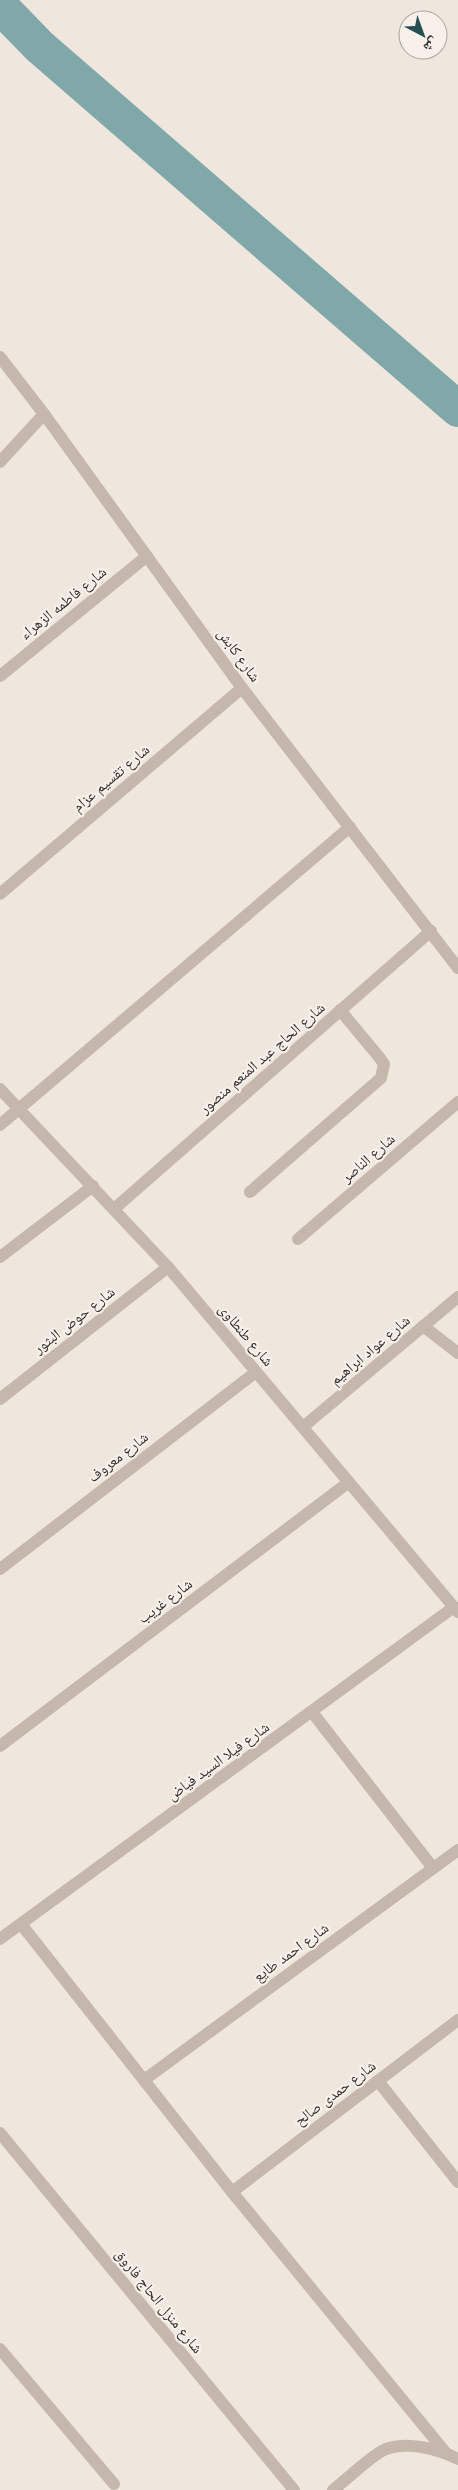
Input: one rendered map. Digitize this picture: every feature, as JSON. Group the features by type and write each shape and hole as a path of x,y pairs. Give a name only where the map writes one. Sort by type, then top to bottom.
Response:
{"street":[{"name":"شارع كابش","path":"0,357 44,414 242,688 458,968"},
{"path":"0,462 44,414"},
{"name":"شارع فاطمه الزهراء","path":"0,676 147,556"},
{"name":"شارع تقسيم عزام","path":"0,894 242,688"},
{"path":"0,1126 350,827"},
{"name":"شارع الحاج عبد المنعم منصور","path":"114,1209 431,931"},
{"path":"250,1192 381,1078 384,1064 340,1010"},
{"name":"شارع طنطاوى","path":"0,1089 21,1109 168,1267 456,1609"},
{"name":"شارع الناصر","path":"298,1239 458,1102"},
{"path":"0,1257 92,1186"},
{"name":"شارع حوض البثور","path":"0,1399 168,1267"},
{"name":"شارع عواد ابراهيم","path":"303,1427 458,1297"},
{"path":"423,1326 458,1353"},
{"name":"شارع معروف","path":"0,1569 256,1372"},
{"name":"شارع غريب","path":"0,1746 349,1482"},
{"name":"شارع فيلا السيد فياض","path":"0,1940 456,1609"},
{"path":"312,1712 433,1868"},
{"name":"شارع احمد طايع","path":"144,2080 458,1850"},
{"path":"21,1924 232,2192 446,2453"},
{"name":"شارع حمدى صالح","path":"232,2192 458,2020"},
{"path":"378,2080 458,2182"},
{"name":"شارع منزل الحاج فاروق","path":"0,2133 294,2490"},
{"path":"0,2349 114,2484"},
{"path":"333,2490 385,2449 405,2446 446,2453 458,2459"}],"waterway":[{"path":"0,6 40,47 458,409"}]}
